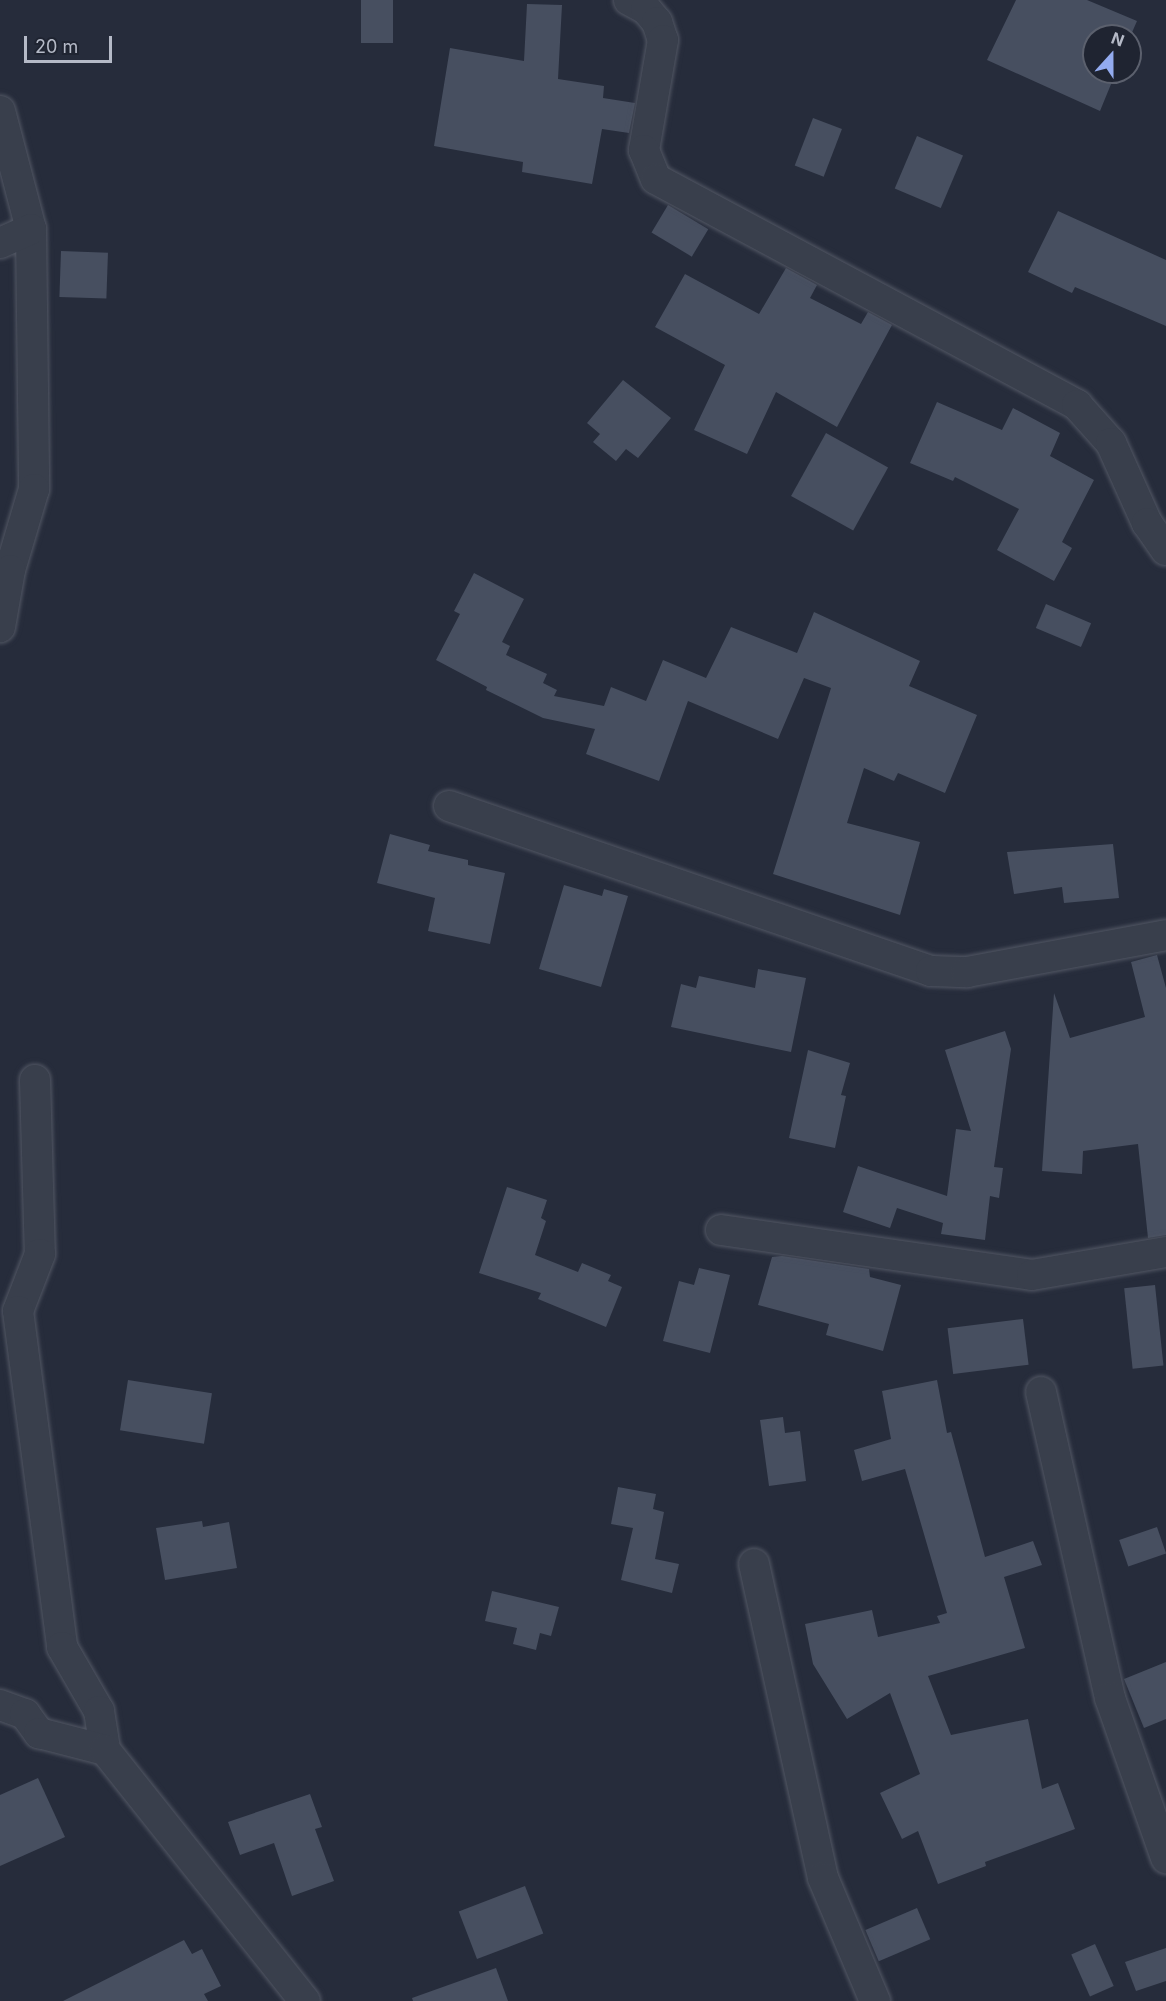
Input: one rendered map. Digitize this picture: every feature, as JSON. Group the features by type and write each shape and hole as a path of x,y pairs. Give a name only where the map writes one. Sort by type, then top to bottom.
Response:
{"street":[{"path":"628,0 651,15 663,40 644,150 656,179 1077,405 1111,443 1147,523 1166,550"},
{"path":"0,111 31,229 34,489 10,570 0,627"},
{"path":"0,243 31,229"},
{"path":"449,806 931,971 967,972 1166,935"},
{"path":"34,1080 40,1254 18,1311 62,1647 99,1711 105,1750 305,2001"},
{"path":"721,1230 1032,1275 1166,1252"},
{"path":"1041,1392 1110,1698 1166,1858"},
{"path":"754,1564 823,1878 875,2001"},
{"path":"0,1705 25,1714 39,1733 105,1750"}],"building":[{"path":"361,0 393,0 393,43 361,43"},
{"path":"1016,0 1087,0 1137,21 1136,24 1082,24 1082,84 1111,84 1100,111 987,60"},
{"path":"527,4 562,5 558,79 604,86 603,98 635,103 629,133 602,129 592,184 522,172 523,162 434,146 450,48 524,61"},
{"path":"813,118 842,129 824,177 795,166"},
{"path":"917,136 963,156 941,208 895,188"},
{"path":"668,205 708,229 692,257 652,232"},
{"path":"1058,211 1166,260 1166,326 1075,287 1072,293 1028,272"},
{"path":"61,251 108,253 106,299 59,297"},
{"path":"786,268 817,285 810,298 861,324 868,312 892,325 837,427 776,392 747,454 694,430 725,365 655,327 685,274 759,314"},
{"path":"623,380 671,418 638,458 626,449 616,461 593,442 600,434 587,423"},
{"path":"937,402 1002,430 1013,408 1060,433 1050,456 1094,480 1062,542 1072,548 1054,581 997,550 1019,509 955,477 953,481 910,463"},
{"path":"826,433 888,467 853,530 791,496"},
{"path":"474,573 524,599 502,642 510,646 506,655 547,674 543,683 557,690 554,696 604,706 611,687 646,701 663,660 706,678 731,627 797,653 814,612 920,661 909,686 977,715 945,793 898,773 894,781 864,768 847,823 920,842 900,915 773,874 831,688 804,678 778,739 688,701 659,781 586,754 595,729 543,718 486,690 487,687 436,660 460,614 454,611"},
{"path":"1046,604 1091,623 1081,647 1036,628"},
{"path":"390,834 430,845 428,851 468,860 468,865 505,873 490,944 428,931 435,898 377,883"},
{"path":"1113,844 1119,898 1064,903 1062,887 1014,894 1007,852"},
{"path":"564,885 602,896 604,889 628,896 601,987 539,969"},
{"path":"1157,955 1166,988 1166,1235 1148,1238 1138,1144 1083,1151 1082,1174 1042,1171 1054,993 1070,1038 1145,1017 1131,962"},
{"path":"758,969 806,978 791,1052 671,1027 681,984 696,988 699,976 755,988"},
{"path":"1005,1031 1011,1049 994,1167 1003,1168 999,1198 990,1196 985,1240 941,1234 943,1223 897,1208 890,1228 843,1212 858,1166 947,1196 956,1129 971,1131 945,1050"},
{"path":"808,1050 850,1063 841,1095 846,1096 835,1148 789,1138"},
{"path":"507,1187 547,1200 541,1218 546,1221 535,1255 578,1272 582,1263 611,1275 608,1281 622,1287 606,1327 538,1299 541,1293 479,1273"},
{"path":"782,1256 869,1269 870,1277 901,1285 883,1351 826,1335 829,1324 758,1305 772,1257"},
{"path":"699,1268 730,1275 710,1353 663,1341 679,1281 694,1285"},
{"path":"1155,1285 1163,1366 1133,1369 1124,1288"},
{"path":"1023,1319 1029,1365 953,1374 948,1328"},
{"path":"128,1380 212,1393 204,1444 120,1430"},
{"path":"937,1380 947,1433 951,1432 985,1557 1033,1541 1042,1565 1004,1577 1025,1648 928,1676 951,1735 1028,1719 1042,1789 1058,1783 1075,1829 985,1862 986,1866 938,1884 918,1831 902,1839 880,1793 920,1774 890,1693 847,1719 813,1664 805,1624 872,1610 878,1637 940,1623 937,1616 947,1613 905,1469 862,1481 854,1450 891,1439 882,1391"},
{"path":"783,1417 785,1433 800,1431 806,1481 769,1486 760,1420"},
{"path":"618,1487 656,1494 653,1509 664,1512 655,1559 679,1564 672,1593 621,1580 633,1528 611,1524"},
{"path":"202,1521 203,1527 229,1522 237,1568 165,1580 156,1528"},
{"path":"1157,1527 1166,1554 1128,1566 1119,1540"},
{"path":"492,1591 559,1607 551,1636 540,1633 536,1650 513,1644 517,1628 485,1621"},
{"path":"1166,1662 1166,1719 1144,1728 1124,1679"},
{"path":"38,1778 65,1837 0,1866 0,1795"},
{"path":"310,1794 322,1827 315,1829 334,1881 292,1896 274,1843 240,1855 228,1822"},
{"path":"525,1886 543,1934 477,1959 459,1911"},
{"path":"917,1908 930,1939 879,1961 865,1930"},
{"path":"184,1940 192,1954 202,1949 221,1986 204,1994 208,2001 63,2001"},
{"path":"1095,1944 1114,1986 1090,1997 1071,1955"},
{"path":"1166,1948 1166,1981 1136,1991 1125,1962"},
{"path":"496,1968 508,2001 413,2001 412,1998"}]}
